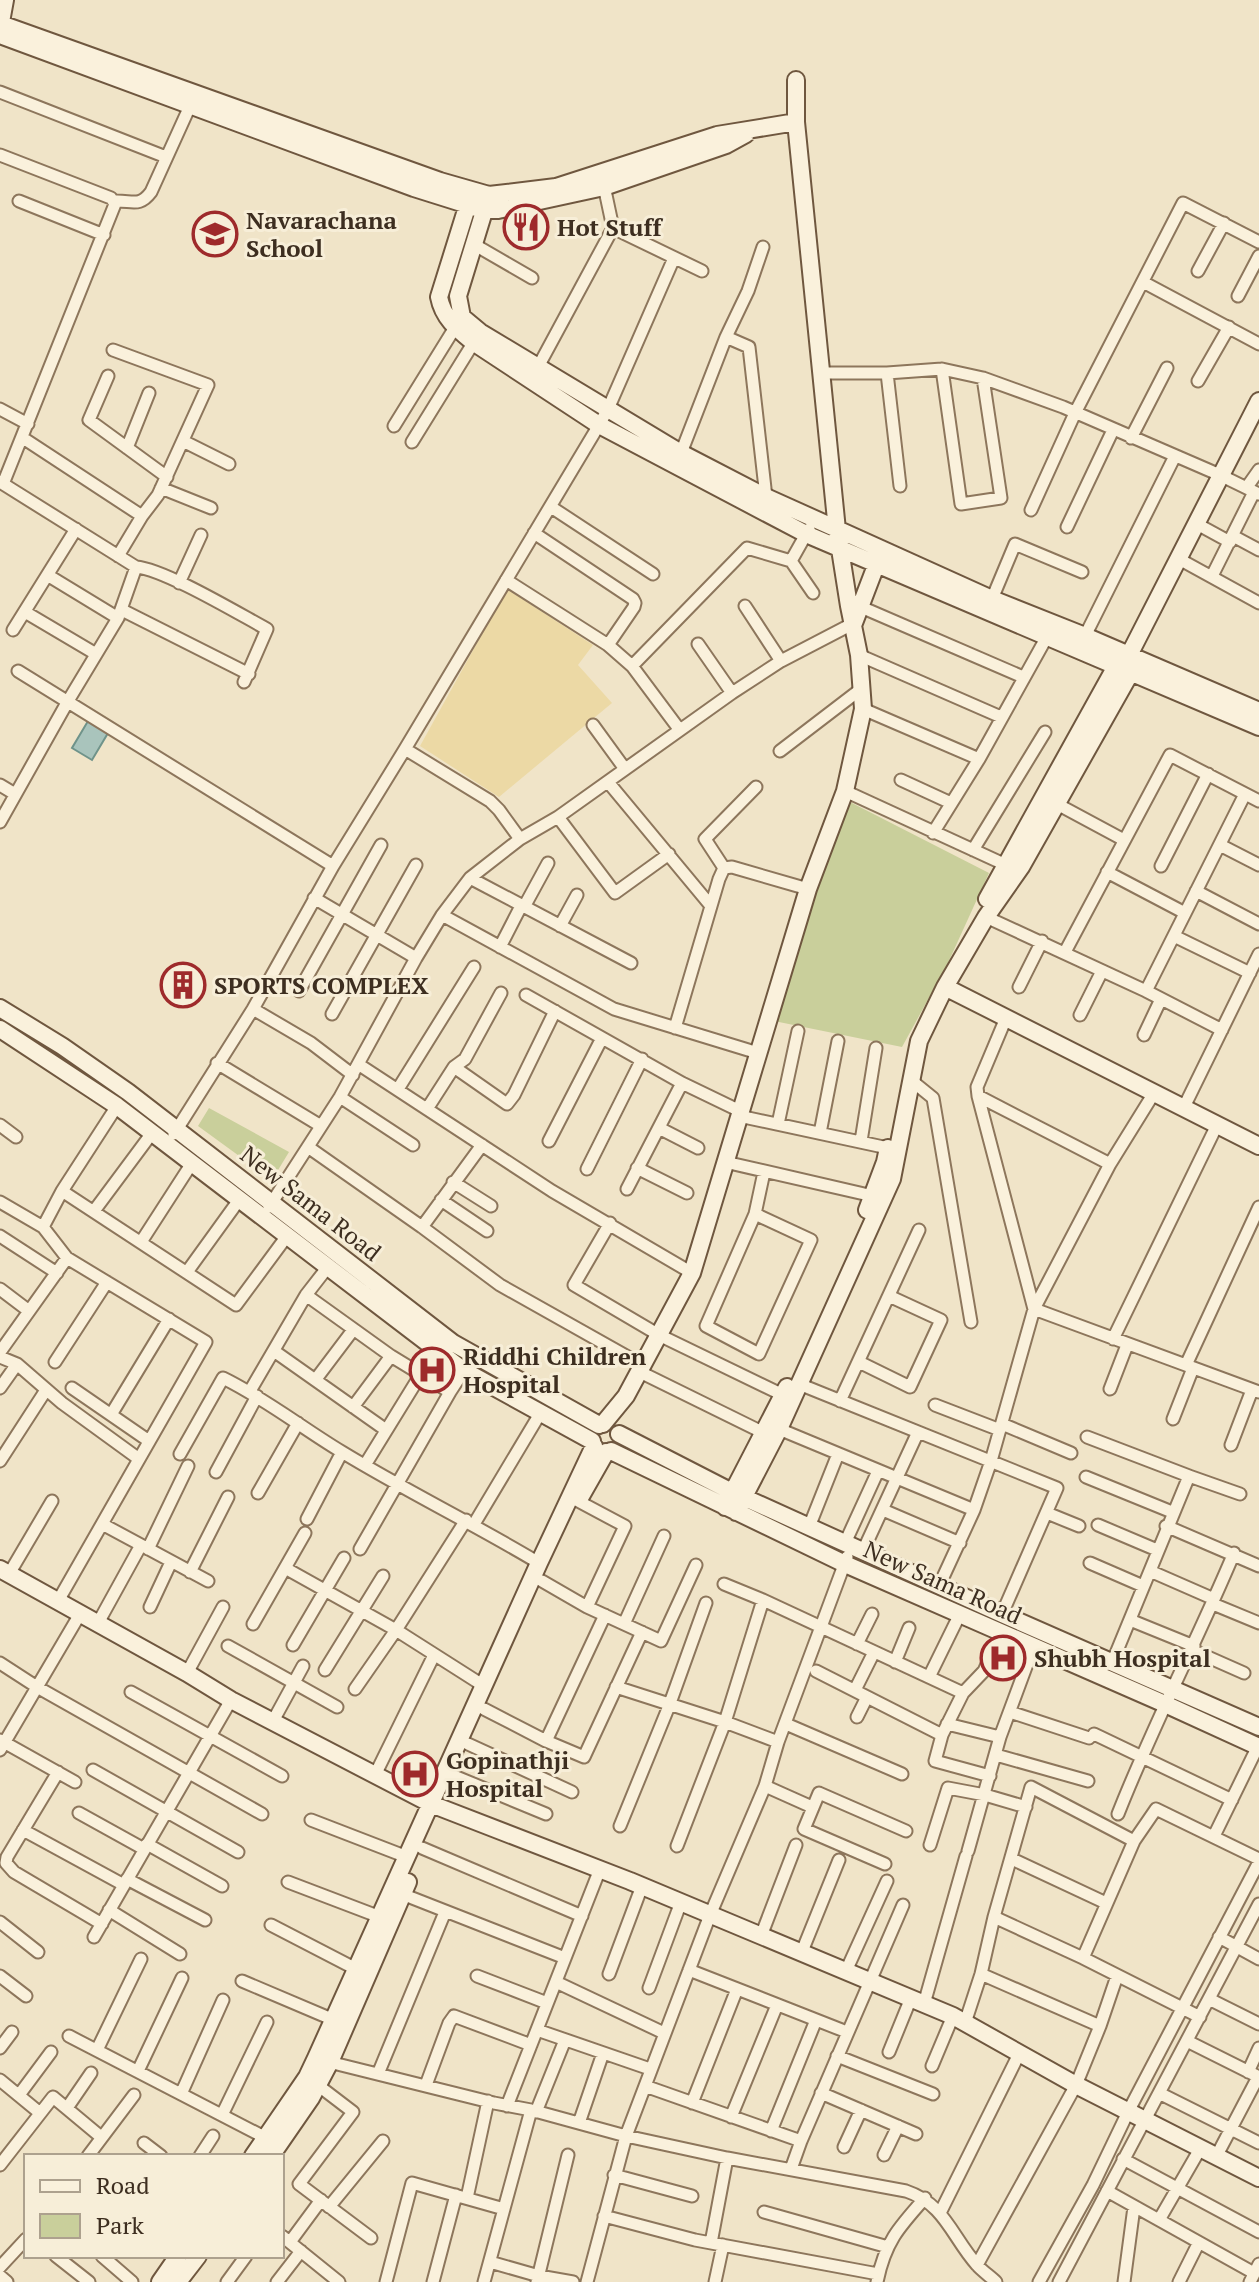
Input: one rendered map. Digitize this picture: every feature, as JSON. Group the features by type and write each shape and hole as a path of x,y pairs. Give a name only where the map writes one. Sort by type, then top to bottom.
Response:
{"street":[{"path":"5,0 0,23 255,122 479,200 602,179 717,135 796,122"},
{"path":"0,35 190,106 255,122"},
{"path":"610,1429 692,1273 808,889 845,791 863,709 859,655 837,530 796,122 796,80"},
{"path":"0,92 166,157"},
{"path":"0,155 114,201 144,201 190,106"},
{"path":"538,367 613,228 602,179"},
{"path":"394,426 458,323 458,296 475,245 479,200"},
{"path":"479,200 439,290 441,308 599,425 810,527 837,530 879,557 1050,630 1259,727"},
{"path":"19,201 104,235"},
{"path":"49,576 247,678 267,629 179,583 136,567 2,483 115,208 114,201"},
{"path":"1031,510 1075,413 1183,203 1259,242"},
{"path":"1198,271 1224,223"},
{"path":"613,228 702,271"},
{"path":"475,245 532,278"},
{"path":"681,453 763,247"},
{"path":"1238,296 1259,256"},
{"path":"167,1145 253,1009 314,898 599,425 674,258"},
{"path":"1143,282 1259,344"},
{"path":"1198,381 1229,327"},
{"path":"477,337 538,367 681,453 766,497 840,548 879,557 992,599 1050,630 1085,636 1124,665 1259,711"},
{"path":"412,442 477,337"},
{"path":"726,337 749,347 766,497"},
{"path":"113,350 208,385 164,482 118,556"},
{"path":"1131,438 1167,368"},
{"path":"822,373 942,369 983,378 1075,413 1253,491"},
{"path":"942,369 961,504 1001,498 983,378"},
{"path":"887,373 900,486"},
{"path":"108,376 89,420 127,448 164,482 211,508"},
{"path":"127,448 149,393"},
{"path":"734,1502 779,1429 892,1179 919,1041 945,987 1057,804 1259,401"},
{"path":"0,409 28,424"},
{"path":"1067,527 1113,430"},
{"path":"23,438 142,516"},
{"path":"183,441 229,464"},
{"path":"1085,636 1175,456"},
{"path":"1212,576 1253,491 1259,470"},
{"path":"551,507 653,574"},
{"path":"1197,524 1259,550"},
{"path":"791,561 810,527"},
{"path":"13,630 76,529"},
{"path":"534,533 633,599 634,607 608,645"},
{"path":"179,583 201,535"},
{"path":"992,599 1015,544 1082,572"},
{"path":"632,666 747,548 791,561 813,593"},
{"path":"262,1217 340,1097 442,915 470,878 520,839 558,817 732,693 781,661 854,623 879,557"},
{"path":"1179,559 1259,603"},
{"path":"0,822 120,614 136,567"},
{"path":"506,580 608,645 632,666 679,729"},
{"path":"745,606 781,661"},
{"path":"861,607 1023,677"},
{"path":"25,612 96,654"},
{"path":"933,833 979,759 1050,630"},
{"path":"698,644 732,693"},
{"path":"859,655 1001,717"},
{"path":"734,1502 762,1432 783,1395 873,1196 888,1148 910,1041 1006,865 1124,665"},
{"path":"18,671 333,866"},
{"path":"780,751 861,689"},
{"path":"863,709 979,759"},
{"path":"593,725 625,769"},
{"path":"973,850 1045,732"},
{"path":"405,749 478,792 499,810 520,839"},
{"path":"1065,952 1170,755 1259,801"},
{"path":"1161,866 1208,774"},
{"path":"901,780 951,803"},
{"path":"608,782 711,906"},
{"path":"0,785 15,794"},
{"path":"724,868 705,839 756,787"},
{"path":"845,791 1006,865"},
{"path":"1146,991 1245,794"},
{"path":"1057,804 1124,840"},
{"path":"558,817 615,893 669,854"},
{"path":"299,991 381,845"},
{"path":"1220,845 1259,865"},
{"path":"500,947 548,863"},
{"path":"332,1014 416,865"},
{"path":"724,868 732,867 808,889"},
{"path":"675,1028 724,868"},
{"path":"1107,872 1185,913"},
{"path":"470,878 631,963"},
{"path":"1196,891 1259,924"},
{"path":"560,926 577,895"},
{"path":"314,898 416,958"},
{"path":"442,915 614,1009 758,1053"},
{"path":"986,917 1065,952 1222,1030"},
{"path":"1174,936 1247,978 1259,991"},
{"path":"1019,987 1042,941"},
{"path":"1184,1107 1259,954"},
{"path":"398,1089 474,967"},
{"path":"1080,1015 1102,971"},
{"path":"945,987 1259,1146"},
{"path":"427,1109 454,1067 465,1059 501,993"},
{"path":"526,995 740,1114 888,1148"},
{"path":"1144,1035 1161,999"},
{"name":"New Sama Road","path":"0,1008 62,1046 177,1129 453,1343 474,1355 845,1564 1033,1648 1259,1727"},
{"path":"253,1009 355,1069 398,1089 552,1191 692,1273"},
{"path":"454,1067 507,1104 555,1011"},
{"path":"1006,1018 977,1087 1034,1309"},
{"name":"New Sama Road","path":"0,1029 117,1106 463,1370 601,1448 734,1502 809,1527 1112,1663 1259,1746"},
{"path":"778,1124 798,1031"},
{"path":"549,1141 602,1038"},
{"path":"820,1133 838,1041"},
{"path":"861,1141 876,1048"},
{"path":"587,1169 642,1059"},
{"path":"217,1063 321,1126"},
{"path":"912,1081 933,1098 971,1322"},
{"path":"627,1189 682,1083"},
{"path":"939,1586 974,1510 991,1461 1034,1309 1110,1164 1154,1093"},
{"path":"978,1096 1110,1164"},
{"path":"340,1097 413,1145"},
{"path":"43,1227 62,1191 117,1106"},
{"path":"0,1125 16,1137"},
{"path":"1113,1339 1217,1125"},
{"path":"659,1128 698,1148"},
{"path":"94,1211 152,1133"},
{"path":"422,1227 482,1145"},
{"path":"308,1147 500,1285 642,1369 762,1432"},
{"path":"725,1162 873,1196"},
{"path":"141,1242 192,1163"},
{"path":"637,1168 687,1193"},
{"path":"755,1214 811,1240 759,1354 706,1326 755,1214 764,1172"},
{"path":"453,1182 491,1206"},
{"path":"62,1191 236,1305 287,1236"},
{"path":"187,1272 239,1200"},
{"path":"441,1200 487,1231"},
{"path":"0,1202 43,1227 67,1258 206,1342 58,1601"},
{"path":"1173,1419 1190,1366 1259,1207"},
{"path":"610,1223 574,1285 659,1335 783,1395"},
{"path":"840,1401 919,1230"},
{"path":"0,1236 57,1273"},
{"path":"67,1258 1,1348 46,1390 139,1459"},
{"path":"216,1472 274,1351 306,1295 327,1268"},
{"path":"55,1362 107,1282"},
{"path":"0,1289 29,1311"},
{"path":"306,1295 391,1356 450,1392"},
{"path":"859,1362 910,1387 923,1360 941,1320 889,1296"},
{"path":"1034,1309 1256,1391 1231,1445"},
{"path":"112,1413 169,1319"},
{"path":"316,1379 353,1330"},
{"path":"1110,1389 1127,1345"},
{"path":"274,1351 386,1430"},
{"path":"360,1549 474,1355"},
{"path":"353,1407 391,1356"},
{"path":"0,1388 17,1364"},
{"path":"365,1465 421,1374"},
{"path":"180,1454 223,1378 342,1452 539,1563"},
{"path":"799,1384 1057,1488 1002,1614"},
{"path":"72,1388 149,1441"},
{"path":"0,1461 46,1390"},
{"path":"935,1405 1071,1453"},
{"path":"355,1689 541,1412"},
{"path":"258,1493 298,1423"},
{"path":"601,1448 618,1445 610,1429"},
{"path":"435,1805 454,1776 601,1448 593,1431 610,1429"},
{"path":"779,1429 974,1510"},
{"path":"853,1546 883,1510 918,1432"},
{"path":"1087,1437 1240,1494"},
{"path":"323,2060 334,2020 356,1969 415,1852 539,1563 601,1448"},
{"path":"307,1519 342,1452"},
{"path":"809,1527 838,1454"},
{"path":"98,1623 145,1547 188,1466"},
{"path":"587,2282 614,2175 650,2069 765,1786 778,1742 853,1546 878,1471"},
{"path":"1112,1663 1189,1476"},
{"path":"1086,1477 1172,1512"},
{"path":"190,1572 228,1497"},
{"path":"52,1501 3,1572 231,1700 435,1805 642,1886 959,2019 1076,2085 1259,2178"},
{"path":"578,1501 625,1526 587,1607"},
{"path":"883,1510 960,1543"},
{"path":"1047,1513 1079,1526"},
{"path":"102,1524 208,1581"},
{"path":"1098,1525 1157,1550"},
{"path":"1166,1526 1259,1566"},
{"path":"253,1624 305,1533"},
{"path":"624,1624 664,1536"},
{"path":"1118,1814 1141,1756 1234,1553"},
{"path":"293,1645 344,1558"},
{"path":"150,1607 171,1562"},
{"path":"1090,1563 1143,1586"},
{"path":"542,1581 587,1607 661,1641 696,1565"},
{"path":"285,1568 396,1630 484,1686"},
{"path":"1150,1571 1259,1623"},
{"path":"325,1670 383,1576"},
{"path":"724,1584 963,1693"},
{"path":"677,1846 725,1722 763,1600"},
{"path":"620,1826 669,1706 706,1603"},
{"path":"187,1673 223,1607"},
{"path":"75,1782 1,1744 80,1614"},
{"path":"857,1644 872,1614"},
{"path":"546,1741 605,1615"},
{"path":"1130,1620 1244,1673"},
{"path":"929,1677 956,1622"},
{"path":"895,1662 909,1628"},
{"path":"484,1709 584,1757 642,1632"},
{"path":"990,1776 935,1761 944,1730 963,1693 984,1671 1001,1633"},
{"path":"228,1646 337,1707"},
{"path":"889,2052 917,2001 967,1853 1000,1737 1033,1648"},
{"path":"855,1690 874,1652"},
{"path":"375,1775 434,1655"},
{"path":"0,1663 262,1814"},
{"path":"273,1721 303,1666"},
{"path":"816,1671 944,1730 1000,1737"},
{"path":"616,1687 778,1742"},
{"path":"131,1692 282,1776"},
{"path":"857,1717 867,1697"},
{"path":"94,1937 231,1700"},
{"path":"1010,1712 1091,1736 1141,1756 1232,1800"},
{"path":"786,1724 902,1774"},
{"path":"468,1744 572,1792"},
{"path":"1214,1836 1259,1746"},
{"path":"996,1755 1088,1781"},
{"path":"93,1770 238,1852"},
{"path":"58,1772 6,1863 14,1872 102,1924"},
{"path":"454,1776 546,1814"},
{"path":"765,1786 812,1807"},
{"path":"932,2066 981,1974 1031,1787 1134,1841"},
{"path":"930,1845 948,1788 1026,1807"},
{"path":"885,1864 804,1829 819,1793 906,1831"},
{"path":"1039,2282 1093,2185 1259,1860 1156,1809 1134,1841 1083,1958"},
{"path":"79,1813 222,1886"},
{"path":"311,1820 415,1852 582,1916"},
{"path":"23,1830 205,1920"},
{"path":"761,1936 796,1845"},
{"path":"272,2154 313,2081 402,1894 415,1852"},
{"path":"1012,1859 1106,1903"},
{"path":"801,1954 839,1860"},
{"path":"507,2106 600,1869"},
{"path":"846,1971 887,1881"},
{"path":"288,1882 380,1917"},
{"path":"609,1974 642,1886"},
{"path":"402,1894 565,1958"},
{"path":"649,1988 681,1902"},
{"path":"791,2169 903,1905"},
{"path":"109,1910 180,1954"},
{"path":"1059,2282 1257,1911"},
{"path":"378,2074 445,1912"},
{"path":"994,1917 1200,2017"},
{"path":"0,1922 38,1952"},
{"path":"271,1925 356,1969"},
{"path":"1219,1937 1259,1959"},
{"path":"97,2050 141,1959"},
{"path":"689,1970 847,2032"},
{"path":"981,1974 1100,2026"},
{"path":"0,1976 26,1996"},
{"path":"477,1976 547,2003"},
{"path":"977,2265 1076,2085 1117,1976"},
{"path":"138,2071 182,1978"},
{"path":"242,1981 334,2020"},
{"path":"556,1982 664,2033"},
{"path":"692,2103 737,1989"},
{"path":"1209,1999 1259,2024"},
{"path":"181,2094 223,2000"},
{"path":"731,2117 777,2005"},
{"path":"426,2085 454,2016 531,2045"},
{"path":"771,2131 816,2020"},
{"path":"222,2115 267,2022"},
{"path":"537,2030 650,2069"},
{"path":"0,2048 12,2032"},
{"path":"69,2036 266,2138"},
{"path":"484,2282 534,2111 565,2040"},
{"path":"1187,2041 1255,2075"},
{"path":"1216,2157 1255,2075 1259,2048"},
{"path":"19,2095 51,2052"},
{"path":"940,2213 1020,2052"},
{"path":"579,2123 603,2053"},
{"path":"837,2056 933,2094"},
{"path":"323,2060 626,2136 906,2191 925,2198 940,2213 977,2265 996,2282"},
{"path":"67,2108 91,2073"},
{"path":"0,2080 40,2113"},
{"path":"254,2154 313,2081"},
{"path":"313,2081 353,2112 299,2184 371,2238"},
{"path":"645,2086 801,2141"},
{"path":"821,2093 916,2134"},
{"path":"1159,2093 1259,2143"},
{"path":"89,2154 134,2095"},
{"path":"2,2158 53,2097 101,2137"},
{"path":"433,2282 488,2101"},
{"path":"844,2147 861,2110"},
{"path":"884,2155 898,2126"},
{"path":"201,2154 213,2136"},
{"path":"331,2279 286,2239 383,2141"},
{"path":"144,2143 158,2154"},
{"path":"1159,2220 1200,2149"},
{"path":"538,2279 568,2155"},
{"path":"715,2282 727,2158"},
{"path":"1123,2159 1259,2232"},
{"path":"614,2175 692,2196"},
{"path":"386,2282 412,2183 504,2209"},
{"path":"1107,2191 1254,2273"},
{"path":"604,2216 877,2278 896,2231 925,2198"},
{"path":"1124,2282 1134,2207"},
{"path":"764,2212 888,2247"},
{"path":"0,2267 24,2241"},
{"path":"1179,2282 1198,2244"},
{"path":"277,2282 301,2251"},
{"path":"58,2258 75,2278 89,2282"},
{"path":"104,2258 132,2282"},
{"path":"160,2282 174,2258"},
{"path":"178,2282 196,2258"},
{"path":"227,2282 245,2258"},
{"path":"490,2262 538,2279 573,2282"},
{"path":"0,2276 7,2282"}],"green space":[{"path":"848,801 989,873 947,965 902,1047 774,1021 807,910"},
{"path":"209,1108 289,1152 272,1180 198,1126"}],"sand":[{"path":"507,589 593,645 578,665 612,703 499,797 420,746"}],"water":[{"path":"88,721 108,733 92,760 72,748"}],"place":[{"name":"Hot Stuff","path":"526,227"},
{"name":"Navarachana School","path":"215,234"},
{"name":"SPORTS COMPLEX","path":"183,985"},
{"name":"Riddhi Children Hospital","path":"432,1370"},
{"name":"Shubh Hospital","path":"1003,1658"},
{"name":"Gopinathji Hospital","path":"415,1774"}]}
